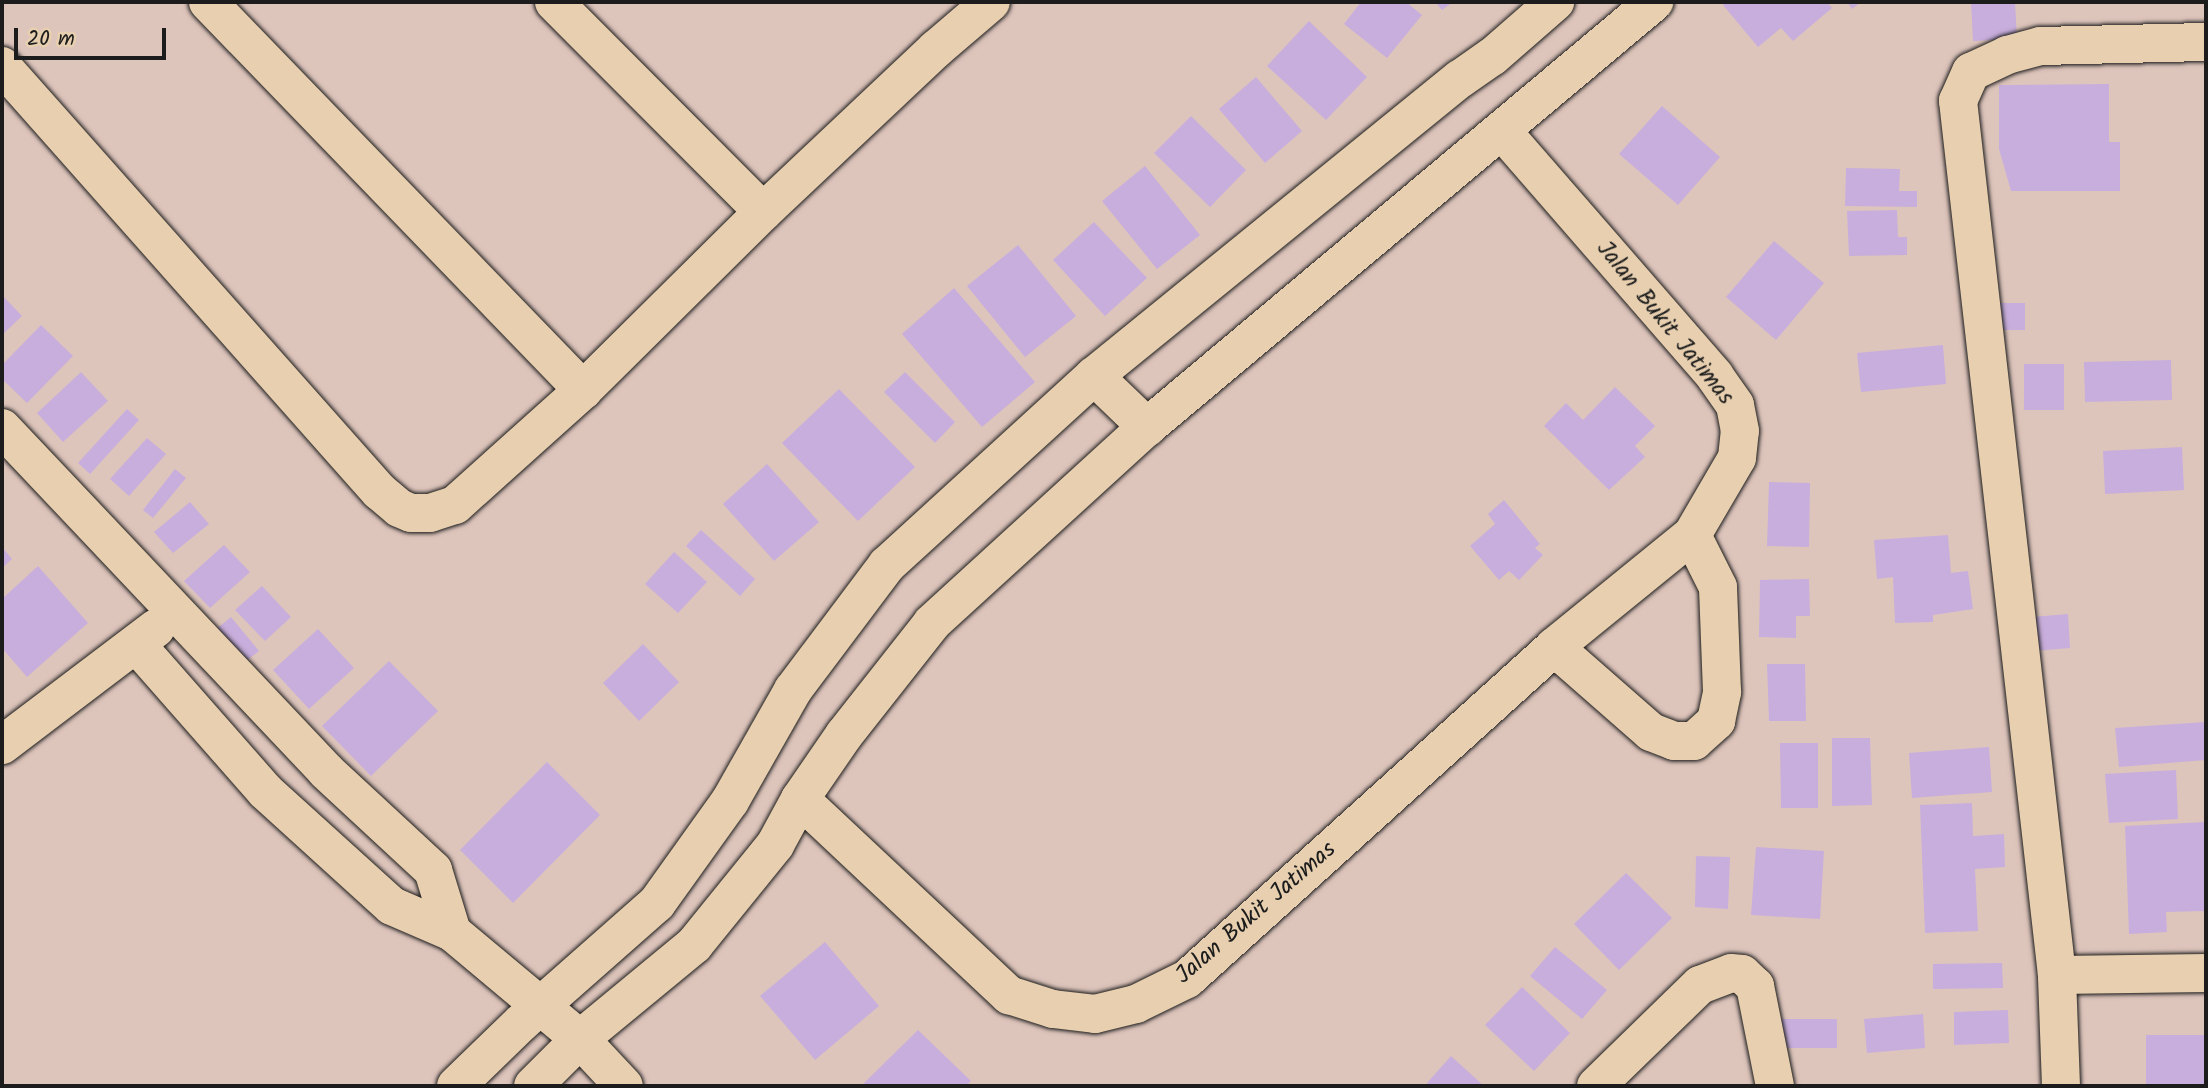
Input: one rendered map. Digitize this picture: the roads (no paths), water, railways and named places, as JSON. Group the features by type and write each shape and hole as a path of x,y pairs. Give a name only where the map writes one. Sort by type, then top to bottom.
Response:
{"street":[{"path":"208,2 583,390"},
{"path":"555,2 763,212"},
{"path":"456,1086 541,1005 657,903 730,801 793,690 887,565 1094,376 1460,79 1492,57 1555,2"},
{"path":"533,1086 580,1039 694,945 775,845 800,799 844,735 932,623 1147,428 1503,132 1654,2"},
{"path":"2,66 379,491 399,508 411,513 430,513 455,505 583,390 972,8"},
{"path":"2061,1086 2057,975 1958,101 1971,72 2007,55 2041,47 2206,42"},
{"name":"Jalan Bukit Jatimas","path":"800,799 1009,995 1053,1009 1095,1014 1136,1004 1187,979 1553,647 1692,536 1737,458 1740,431 1735,405 1706,366 1503,132"},
{"path":"1094,376 1147,428"},
{"path":"2,428 326,771 348,788 433,870 452,932"},
{"path":"1553,647 1651,732 1674,741 1694,741 1716,721 1722,692 1718,587 1692,536"},
{"path":"2,745 175,612"},
{"path":"136,644 265,791 392,906 452,932 580,1039 621,1082"},
{"path":"302,823 348,788"},
{"path":"1597,1086 1700,985 1731,973 1742,974 1755,986 1776,1086"},
{"path":"2057,975 2206,973"}]}
